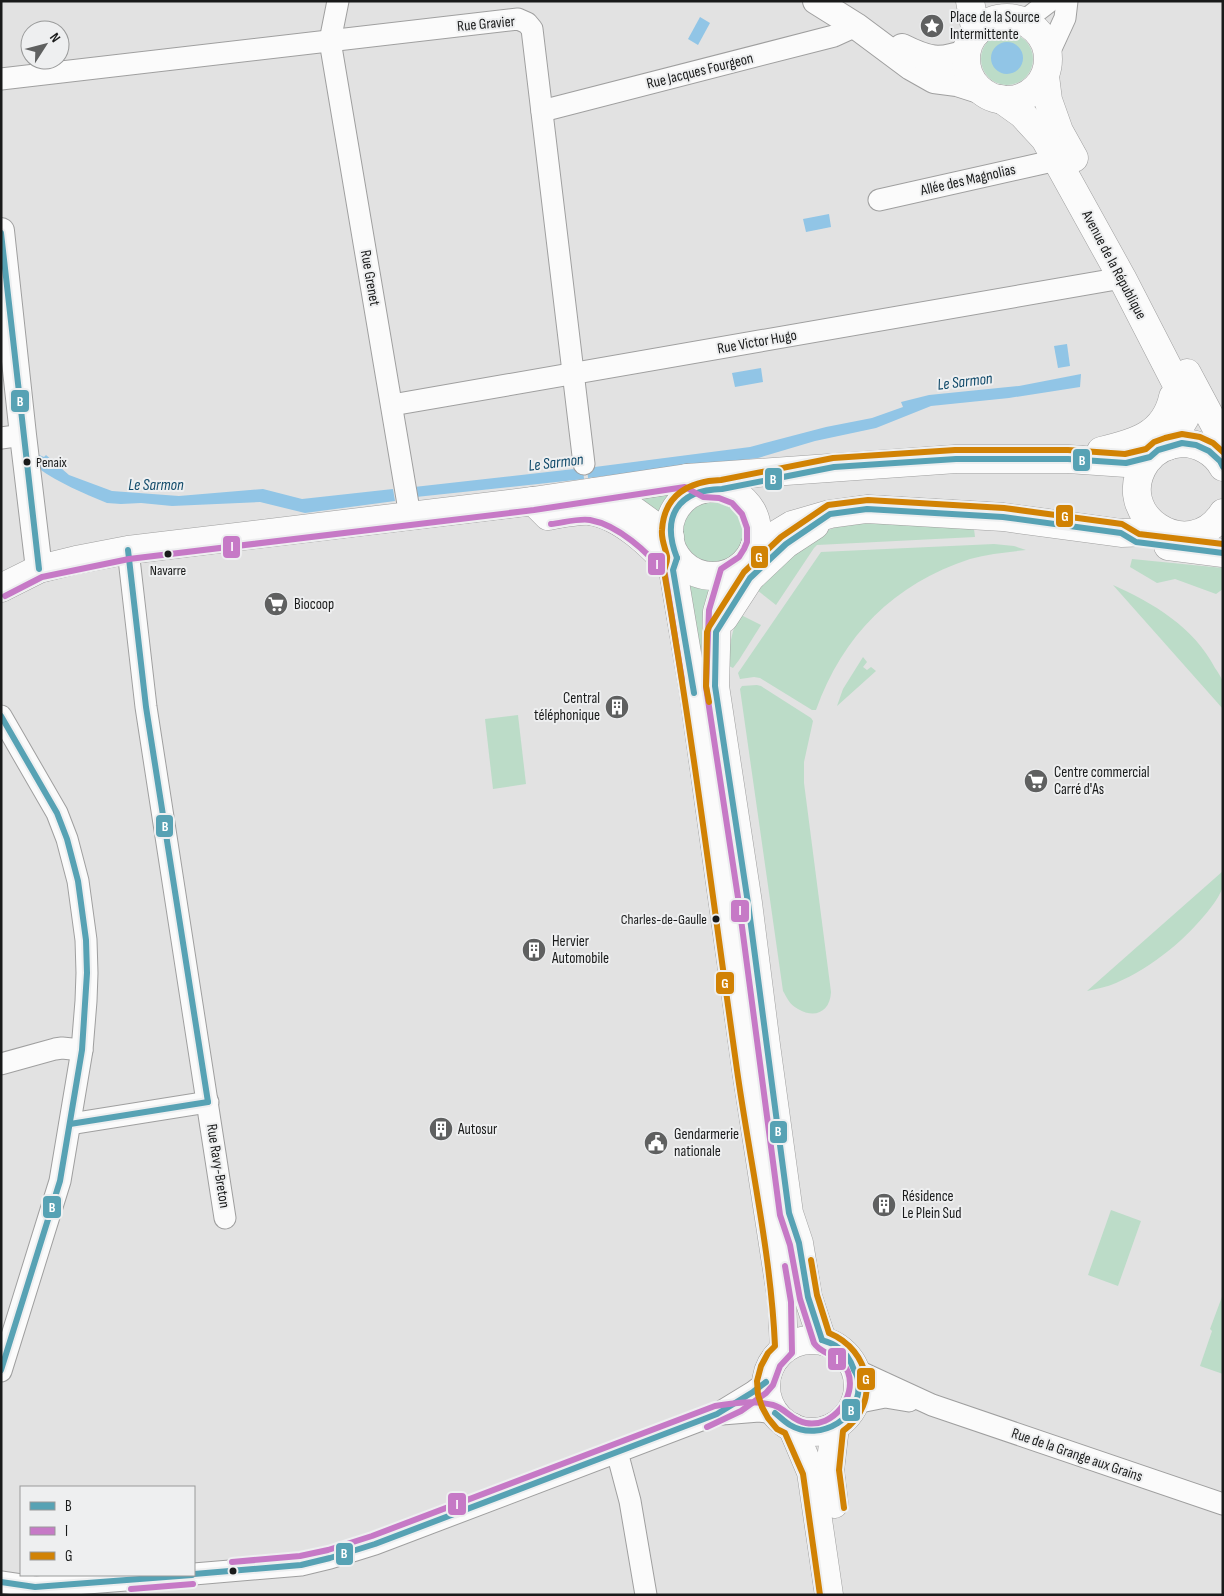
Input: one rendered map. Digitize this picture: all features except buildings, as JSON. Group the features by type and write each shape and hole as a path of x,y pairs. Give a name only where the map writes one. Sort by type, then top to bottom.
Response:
{"main road":[{"path":"970,1 971,43 967,63 974,83 991,95 1012,100 1022,97 1035,88 1047,65 1046,44 1041,35 1033,27 1011,14 983,26 971,43"},
{"name":"Avenue de la République","path":"1047,65 1048,100 1059,131 1221,450"},
{"name":"Avenue de la République","path":"991,95 1022,114 1045,139 1122,278 1176,383 1186,397 1184,418 1159,451 1141,470 1137,485 1138,501 1144,515 1155,526 1178,535"},
{"path":"1068,459 1122,446 1138,440 1160,426 1171,409 1176,383"},
{"path":"1,588 39,569 76,560 408,502 533,501 595,492 705,486 834,467 956,459 1068,459 1126,463 1182,443 1196,445 1209,451 1221,450"},
{"path":"784,1349 782,1302 670,524 682,501 705,486 834,467"},
{"path":"595,492 626,505 673,555 688,568 700,574 714,576 728,574 739,568 748,559 754,548 757,533 754,518 747,505 736,495 705,486"},
{"path":"533,501 548,516 590,511 621,522 660,555 673,555"},
{"path":"754,548 792,525 830,514 867,509 1003,517 1121,534 1149,532 1223,541"},
{"path":"1178,535 1201,532 1213,525 1223,513"},
{"path":"716,632 750,578 786,544 830,514"},
{"path":"1121,534 1136,542 1223,553"},
{"path":"728,574 717,612 715,686 748,904 764,1036 789,1213 799,1243 808,1297 822,1340"},
{"path":"784,1420 806,1432 821,1431 835,1426 847,1417 855,1403 858,1381 856,1370 848,1356 837,1346 822,1340 809,1339 796,1342 784,1349 775,1358 769,1369 766,1382 770,1404 784,1420 812,1472 829,1595"},
{"path":"835,1426 830,1470 848,1595"}],"street":[{"path":"330,41 338,1"},
{"path":"816,1 856,26 911,67 934,80 957,83 991,95"},
{"path":"1011,14 1050,1"},
{"path":"1047,65 1065,18 1067,1"},
{"name":"Rue Gravier","path":"1,79 518,19 527,23 532,30 584,464"},
{"path":"856,26 933,60 952,58 971,43"},
{"name":"Rue Jacques Fourgeon","path":"542,111 834,36 856,26"},
{"name":"Rue Grenet","path":"330,41 408,502"},
{"name":"Allée des Magnolias","path":"879,200 1057,160"},
{"path":"1,231 5,298 20,404 12,436 39,569"},
{"name":"Rue Victor Hugo","path":"392,405 1122,278"},
{"path":"1,336 6,381 20,404"},
{"name":"Rue Ravy-Breton","path":"128,550 146,707 226,1218"},
{"path":"1,716 57,813 72,855 78,881 86,940 87,973 82,1050 60,1181 1,1371"},
{"path":"1,1064 55,1049 82,1050"},
{"path":"70,1124 208,1102"},
{"name":"Rue de la Grange aux Grains","path":"856,1370 932,1405 1223,1504"},
{"path":"195,1575 301,1565 375,1544 717,1414 766,1382"},
{"name":"Rue de la Grange aux Grains","path":"855,1403 885,1397 932,1405"},
{"path":"717,1414 759,1411 784,1420"},
{"path":"617,1452 630,1501 646,1595"},
{"path":"1,1582 35,1587 180,1576"}],"green space":[{"path":"1002,33 1012,33 1021,37 1029,45 1033,59 1029,73 1021,81 1012,85 1002,85 993,81 985,73 981,64 981,54 985,45 993,37"},
{"path":"684,488 670,501 663,516 627,491"},
{"path":"713,500 731,506 739,514 745,532 739,550 731,558 713,564 695,558 687,550 681,532 687,514 695,506"},
{"path":"866,523 974,529 975,537 817,545 776,605 752,586 811,536 837,527"},
{"path":"994,544 1014,546 1026,550 991,554 970,559 918,583 895,598 857,636 841,658 827,683 816,710 812,710 760,678 740,679 738,673 821,552"},
{"path":"1132,559 1223,568 1223,589 1216,594 1175,579 1157,583 1130,567"},
{"path":"687,578 700,584 716,585 705,680"},
{"path":"1113,585 1157,608 1184,628 1196,640 1223,682 1223,709"},
{"path":"739,614 761,625 733,668 727,665 731,639"},
{"path":"863,657 867,662 863,667 867,670 871,667 876,671 837,706 843,689"},
{"path":"757,685 813,721 804,762 804,783 831,992 825,1009 816,1013 804,1012 795,1007 783,991 740,689 742,686"},
{"path":"518,715 526,784 493,789 485,719"},
{"path":"1223,871 1223,886 1217,899 1203,918 1181,940 1143,969 1109,986 1087,991"},
{"path":"1111,1210 1141,1221 1118,1286 1088,1275"},
{"path":"1223,1294 1223,1374 1200,1366 1212,1331 1210,1329"}],"water":[{"path":"700,17 710,23 698,45 688,39"},
{"path":"1007,42 1013,43 1018,47 1022,52 1022,64 1018,69 1013,73 1007,74 1001,73 996,69 992,64 991,58 992,52 996,47 1001,43"},
{"path":"829,214 831,227 806,232 803,219"},
{"path":"1067,344 1070,366 1058,368 1054,346"},
{"path":"761,368 763,382 735,387 732,373"},
{"path":"1081,374 1080,387 1009,398 931,406 876,428 815,441 758,458 588,478 587,468 750,447 826,427 872,418 903,407 901,402 929,395 1019,386"},
{"path":"37,454 44,457 46,455 69,475 112,491 179,496 263,489 302,499 393,489 395,501 305,513 260,502 172,506 141,503 107,503 63,483 38,468"},
{"path":"583,468 584,479 416,497 414,487"}],"transit line":[{"name":"B","path":"1,233 39,569"},
{"name":"G","path":"820,1595 803,1474 785,1433 777,1429 768,1418 758,1395 757,1381 761,1366 768,1353 775,1346 773,1312 760,1211 738,1077 703,824 664,571 667,562 662,537 664,518 673,499 680,492 699,483 833,458 955,450 1068,450 1125,454 1146,449 1154,442 1182,434 1200,437 1213,443 1223,452"},
{"name":"B","path":"677,558 672,543 672,518 684,500 694,494 834,467 956,459 1068,459 1126,463 1150,457 1158,450 1182,443 1196,445 1209,451 1220,461 1223,467"},
{"name":"I","path":"5,596 42,577 129,559 534,510 685,487 703,497 719,498 732,503 742,514 747,528 747,542 739,557 721,569 709,610 706,687 739,904 780,1215 790,1245 800,1299 814,1343 821,1350 841,1362 848,1372 850,1382 846,1400 834,1416 816,1423 801,1422 781,1409 766,1403 744,1402 715,1406 372,1536 328,1550 300,1556 232,1562"},
{"name":"G","path":"709,702 706,686 707,632 709,627 744,572 781,537 828,505 868,500 1004,508 1122,524 1139,534 1223,544"},
{"name":"B","path":"822,1340 808,1297 799,1243 789,1213 748,903 715,686 716,632 750,578 786,544 830,514 867,509 1003,517 1121,533 1136,542 1223,553"},
{"name":"I","path":"551,524 590,520 611,527 632,541 665,574 682,680"},
{"name":"B","path":"128,550 146,707 208,1102"},
{"name":"B","path":"677,558 673,570 694,693"},
{"name":"B","path":"1,716 57,813 67,839 78,881 86,940 87,973 82,1050 60,1181 1,1370"},
{"name":"B","path":"70,1124 208,1102"},
{"name":"G","path":"811,1260 817,1295 829,1333 843,1341 854,1352 862,1364 866,1378 866,1393 863,1407 855,1420 843,1431 839,1470 844,1508"},
{"name":"I","path":"707,1427 741,1411 766,1393 773,1385 780,1366 792,1353 791,1302 785,1266"},
{"name":"B","path":"775,1413 790,1425 802,1430 814,1431 838,1423 854,1406 858,1394 857,1375 845,1353 833,1344 822,1340"},
{"name":"B","path":"195,1574 301,1565 375,1544 717,1414 766,1382"},
{"name":"B","path":"1,1582 35,1587 179,1576"},
{"name":"I","path":"131,1589 193,1584"}],"place":[{"name":"Place de la Source Intermittente","path":"932,26"},
{"name":"Penaix","path":"27,462"},
{"name":"Navarre","path":"168,554"},
{"name":"Biocoop","path":"276,604"},
{"name":"Central téléphonique","path":"617,707"},
{"name":"Centre commercial Carré d'As","path":"1036,781"},
{"name":"Charles-de-Gaulle","path":"716,919"},
{"name":"Hervier Automobile","path":"534,950"},
{"name":"Autosur","path":"441,1129"},
{"name":"Gendarmerie nationale","path":"656,1143"},
{"name":"Résidence Le Plein Sud","path":"884,1205"}],"water label":[{"name":"Le Sarmon","path":"965,382"},
{"name":"Le Sarmon","path":"556,463"},
{"name":"Le Sarmon","path":"156,485"}]}
